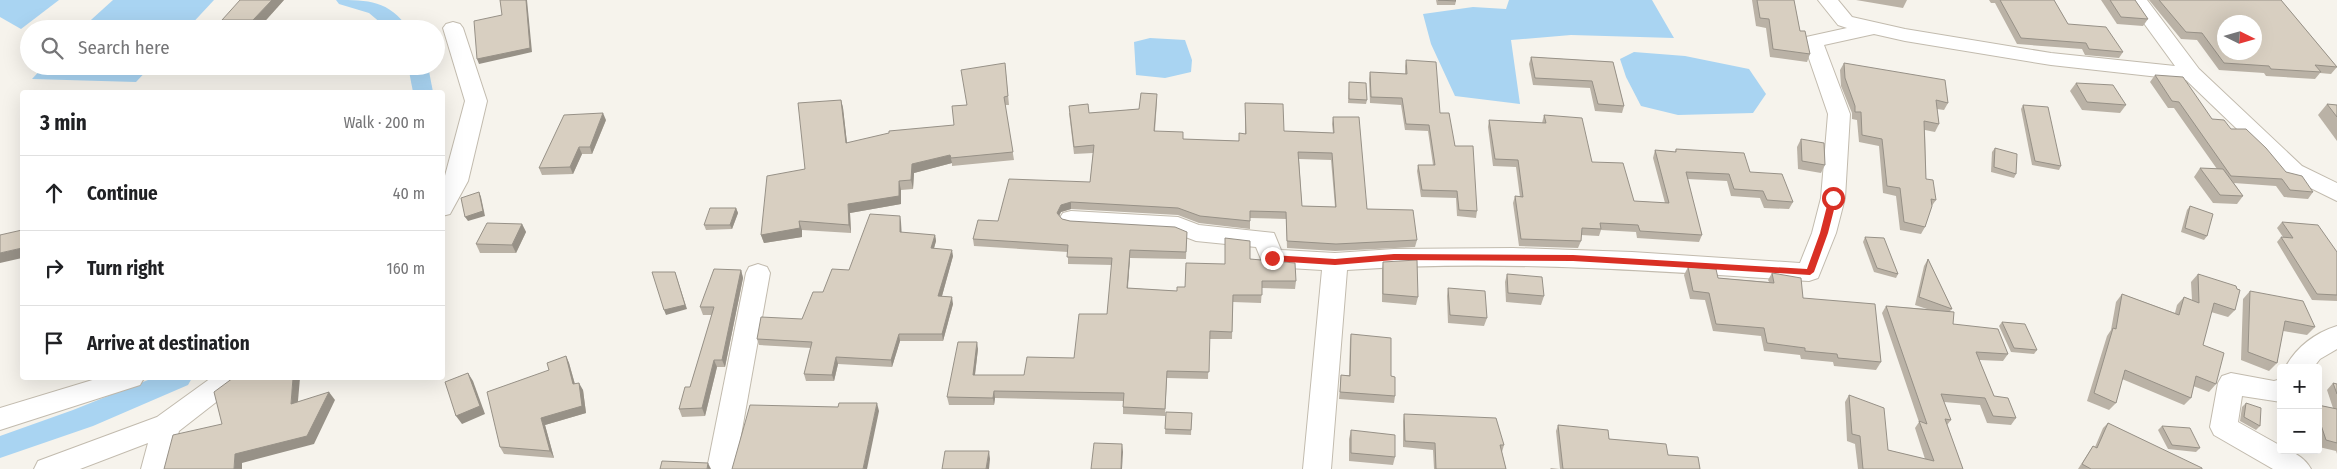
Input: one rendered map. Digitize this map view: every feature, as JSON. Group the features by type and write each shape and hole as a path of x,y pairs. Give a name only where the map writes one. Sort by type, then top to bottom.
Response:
{"street":[{"path":"1828,0 1845,21 1905,35 2051,59 2192,74"},
{"path":"2137,0 2192,74 2294,171 2337,193"},
{"path":"445,203 457,181 476,101 453,28"},
{"path":"1071,219 1178,225 1196,233 1266,239 1272,258 1335,262 1394,257 1573,258 1810,272 1824,233 1833,198 1839,114 1813,41 1873,28"},
{"path":"1318,469 1335,262"},
{"path":"721,469 758,273"},
{"path":"2301,364 2311,352 2337,336"},
{"path":"0,420 125,380"},
{"path":"48,469 167,425 226,380"},
{"path":"2277,392 2231,383 2224,427 2297,469"},
{"path":"154,469 167,425"}],"water":[{"path":"0,0 59,0 33,20 20,20 20,28 0,17"},
{"path":"113,0 214,0 195,20 91,20"},
{"path":"1509,0 1652,0 1674,38 1571,35 1511,40 1520,104 1455,96 1431,44 1423,14 1473,7 1506,9"},
{"path":"1150,38 1185,40 1192,60 1191,72 1165,78 1136,75 1134,42"},
{"path":"1634,52 1685,56 1749,69 1766,94 1753,113 1678,115 1641,106 1626,77 1620,59"},
{"path":"36,75 143,75 136,82 32,79"}],"building":[{"path":"240,0 272,0 253,20 222,20"},
{"path":"500,0 526,0 530,48 477,59 474,21 502,15"},
{"path":"1757,0 1794,0 1800,31 1805,31 1810,54 1773,49 1769,19 1760,18"},
{"path":"2000,0 2054,0 2068,24 2106,27 2123,52 2089,49 2086,43 2021,38"},
{"path":"2110,0 2135,0 2148,19 2121,17"},
{"path":"2159,0 2281,0 2337,67 2315,65 2321,72 2271,69 2269,66 2224,63 2222,60 2262,60 2262,15 2217,15 2217,53 2202,33 2186,32"},
{"path":"1531,57 1613,62 1624,106 1598,104 1592,81 1535,78"},
{"path":"1406,60 1436,62 1440,113 1449,113 1455,146 1473,146 1477,211 1459,210 1457,191 1422,190 1418,165 1435,165 1429,125 1406,124 1402,98 1371,97 1370,72 1407,74"},
{"path":"1005,63 1008,96 1004,97 1013,152 951,158 950,155 912,164 911,180 899,181 899,196 848,204 849,225 799,221 800,228 761,235 767,176 805,169 798,103 841,100 846,143 889,133 889,131 954,125 952,106 967,105 961,70"},
{"path":"1844,63 1945,80 1948,103 1936,100 1939,124 1924,121 1926,179 1933,180 1936,200 1931,199 1932,206 1925,227 1904,222 1900,188 1887,186 1882,139 1862,135 1861,112 1855,112 1855,106 1845,78"},
{"path":"2155,75 2183,77 2212,119 2224,120 2231,129 2246,129 2266,148 2286,172 2302,176 2313,192 2290,190 2282,179 2231,176 2179,102 2172,101"},
{"path":"1349,82 1366,83 1367,100 1349,99"},
{"path":"2076,83 2113,85 2126,105 2087,102"},
{"path":"1141,93 1157,94 1154,131 1183,132 1183,139 1239,141 1239,133 1246,134 1245,103 1283,104 1284,131 1334,133 1333,117 1359,117 1367,209 1413,210 1417,240 1336,244 1287,241 1286,212 1250,211 1250,221 1200,216 1178,208 1071,202 1061,205 1057,213 1062,219 1070,221 1175,227 1187,232 1186,252 1130,250 1127,288 1177,291 1177,287 1185,287 1186,263 1225,264 1225,238 1250,241 1250,259 1295,263 1296,281 1262,281 1262,295 1233,295 1232,332 1210,331 1209,372 1167,371 1165,409 1123,407 1124,393 994,391 993,398 947,397 958,342 977,342 973,375 1024,375 1027,357 1074,358 1079,314 1107,314 1112,258 1067,257 1068,245 973,239 978,220 998,221 1009,179 1090,182 1094,145 1074,147 1069,106 1088,104 1089,113 1139,109","holes":["1298,152 1332,153 1336,207 1302,206"]},
{"path":"2327,104 2337,105 2337,117"},
{"path":"2023,105 2048,107 2061,166 2035,161"},
{"path":"603,113 590,147 579,147 570,167 539,168 564,115"},
{"path":"1544,115 1582,118 1592,162 1623,163 1634,201 1669,203 1655,150 1676,152 1676,149 1744,153 1750,172 1782,174 1793,202 1767,200 1763,191 1734,189 1729,174 1686,172 1702,235 1640,231 1638,225 1600,223 1601,229 1582,228 1581,241 1521,239 1515,196 1523,197 1518,160 1495,159 1489,120 1546,123"},
{"path":"1801,139 1824,143 1825,165 1802,161"},
{"path":"1995,148 2017,154 2016,174 1994,167"},
{"path":"2200,168 2223,169 2243,196 2220,195"},
{"path":"479,192 483,211 465,217 461,198"},
{"path":"2190,206 2213,214 2207,236 2185,228"},
{"path":"710,208 736,208 730,225 704,225"},
{"path":"870,214 900,216 900,232 935,235 931,248 952,250 938,296 952,297 942,334 899,334 891,360 836,357 832,375 804,374 812,342 757,339 761,317 802,319 813,292 823,292 832,269 849,270"},
{"path":"2282,222 2318,225 2337,252 2337,295 2317,294 2281,237 2293,238"},
{"path":"487,223 522,224 512,245 476,244"},
{"path":"20,230 20,248 0,253 0,235"},
{"path":"1865,237 1884,238 1898,274 1877,268"},
{"path":"1928,259 1952,309 1919,297"},
{"path":"1417,260 1418,297 1383,294 1383,262"},
{"path":"1688,267 1716,269 1718,278 1774,283 1772,273 1801,278 1803,298 1875,304 1881,362 1838,358 1837,354 1805,351 1805,348 1767,343 1764,328 1716,324 1709,293 1693,291"},
{"path":"714,269 741,270 722,360 714,360 702,408 679,409 685,387 690,387 714,307 700,307"},
{"path":"652,272 675,272 685,305 664,310"},
{"path":"1507,274 1542,277 1544,296 1508,293"},
{"path":"2198,274 2236,286 2240,290 2235,310 2214,303 2203,345 2224,353 2216,384 2196,376 2191,398 2125,370 2116,403 2094,393 2113,328 2116,329 2122,294 2179,315 2184,297 2199,303"},
{"path":"1448,288 1485,291 1487,318 1450,315"},
{"path":"2250,291 2303,301 2315,327 2285,321 2277,363 2248,352"},
{"path":"1886,306 1954,312 1953,324 1998,329 2008,354 1976,352 1994,396 2008,398 2016,418 1993,416 1985,398 1941,394 1951,420 1945,419 1963,469 1863,469 1860,436 1852,434 1849,395 1884,408 1888,450 1934,461 1919,421 1927,424"},
{"path":"2002,322 2025,324 2037,350 2014,348"},
{"path":"1351,334 1391,338 1391,376 1395,377 1395,396 1340,392 1341,375 1350,376"},
{"path":"566,356 573,384 579,383 582,406 541,418 550,451 500,447 487,392 549,370 547,363"},
{"path":"468,373 480,406 456,416 445,382"},
{"path":"230,380 293,380 291,404 329,392 307,436 235,454 234,469 164,469 173,435 222,424 214,392"},
{"path":"2333,383 2337,384 2337,394"},
{"path":"839,403 877,403 863,469 732,469 750,405 838,407"},
{"path":"2246,403 2261,408 2260,426 2244,417"},
{"path":"2322,406 2337,409 2337,443 2326,440 2322,428"},
{"path":"1166,412 1192,413 1191,430 1165,429"},
{"path":"1404,414 1496,418 1504,445 1500,445 1506,469 1436,469 1435,443 1405,441"},
{"path":"2108,423 2202,469 2091,469 2082,464 2093,446 2097,448"},
{"path":"1558,425 1608,430 1609,439 1666,444 1668,455 1698,457 1700,469 1563,469"},
{"path":"2162,426 2190,428 2200,448 2172,445"},
{"path":"1351,430 1395,435 1395,457 1351,453"},
{"path":"1094,443 1122,444 1121,469 1091,469"},
{"path":"945,451 989,451 986,469 942,469"},
{"path":"662,461 708,463 707,469 660,469"}],"waterway":[{"path":"346,0 376,9 391,20"},
{"path":"420,75 423,90"},
{"path":"0,447 83,418 174,380"}],"route":[{"path":"1272,258 1335,262 1394,257 1573,258 1810,272 1824,233 1833,198"}]}
